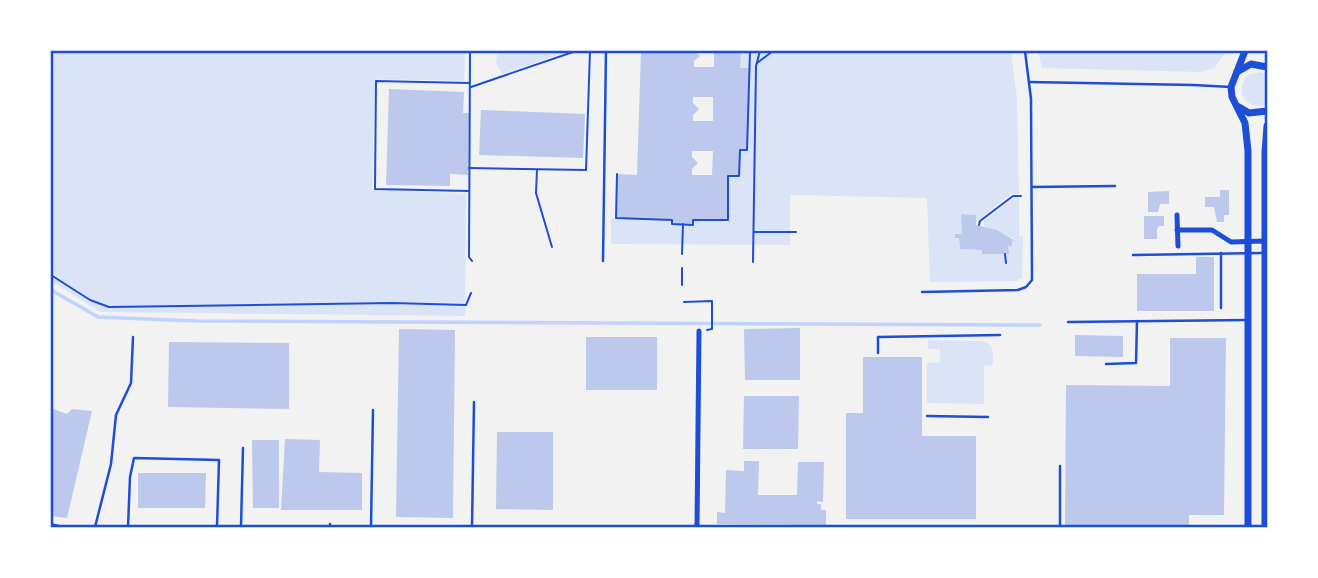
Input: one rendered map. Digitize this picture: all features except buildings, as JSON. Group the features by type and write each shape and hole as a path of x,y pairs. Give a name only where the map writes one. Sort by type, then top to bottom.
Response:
{"main road":[{"path":"1245,51 1231,88 1232,97 1244,117 1247,132 1248,527"},
{"path":"1235,75 1251,64 1267,67"},
{"path":"1238,107 1249,113 1267,111"},
{"path":"1265,527 1267,126"}],"street":[{"path":"1177,215 1178,246"},
{"path":"1177,230 1212,230 1231,242 1265,241"},
{"path":"697,527 699,331"}],"lane":[{"path":"603,261 606,51"},
{"path":"922,292 1018,290 1026,287 1033,274 1029,82 1025,51"},
{"path":"1029,82 1231,88"},
{"path":"1032,187 1115,186"},
{"path":"1221,253 1221,309"},
{"path":"1133,255 1265,253"},
{"path":"1068,322 1248,320"},
{"path":"1106,363 1136,363 1137,321"},
{"path":"878,353 878,337 1000,335"},
{"path":"95,527 111,464 116,415 131,383 133,337"},
{"path":"472,527 474,402"},
{"path":"371,527 373,410"},
{"path":"927,416 988,417"},
{"path":"242,527 243,448"},
{"path":"128,527 130,477 134,458 173,457 219,460 217,527"},
{"path":"1060,466 1060,527"}],"path":[{"path":"470,51 469,257 472,261"},
{"path":"470,88 576,51"},
{"path":"469,168 586,170 590,51"},
{"path":"617,174 616,218 672,219 671,224 693,225 693,220 728,220 728,176 739,176 740,150 747,150 750,51"},
{"path":"753,262 757,63 760,51"},
{"path":"757,63 773,51"},
{"path":"469,83 376,81 375,189 469,191"},
{"path":"537,169 536,192 552,247"},
{"path":"979,225 1013,196 1021,196"},
{"path":"682,254 683,224"},
{"path":"753,232 796,232"},
{"path":"1005,254 1006,263"},
{"path":"682,268 682,285"},
{"path":"51,275 90,300 109,307 392,303 466,305 471,293"},
{"path":"684,302 712,301 712,329"},
{"path":"51,524 64,527"}],"shaded area":[{"path":"51,51 465,51 464,81 375,79 372,189 466,194 465,316 100,312 51,281"},
{"path":"498,51 563,53 502,74 496,63"},
{"path":"741,51 1011,51 1017,98 1019,194 1011,194 976,222 976,215 962,214 962,234 956,234 955,238 959,238 960,249 982,250 982,254 1008,254 1008,246 1012,246 1012,240 1015,239 984,226 984,221 1013,198 1019,198 1019,235 1023,237 1022,278 1016,281 930,282 927,198 790,195 790,245 611,244 611,218 693,220 728,176"},
{"path":"1038,51 1227,51 1214,68 1200,72 1042,68"},
{"path":"1260,72 1267,75 1267,104 1260,106 1248,103 1242,93 1242,87 1248,75"},
{"path":"928,340 982,341 989,344 993,365 984,366 984,404 927,403 927,363 940,362 940,349 928,349"}],"waterway":[{"path":"51,290 98,317 197,321 1040,325"}]}
